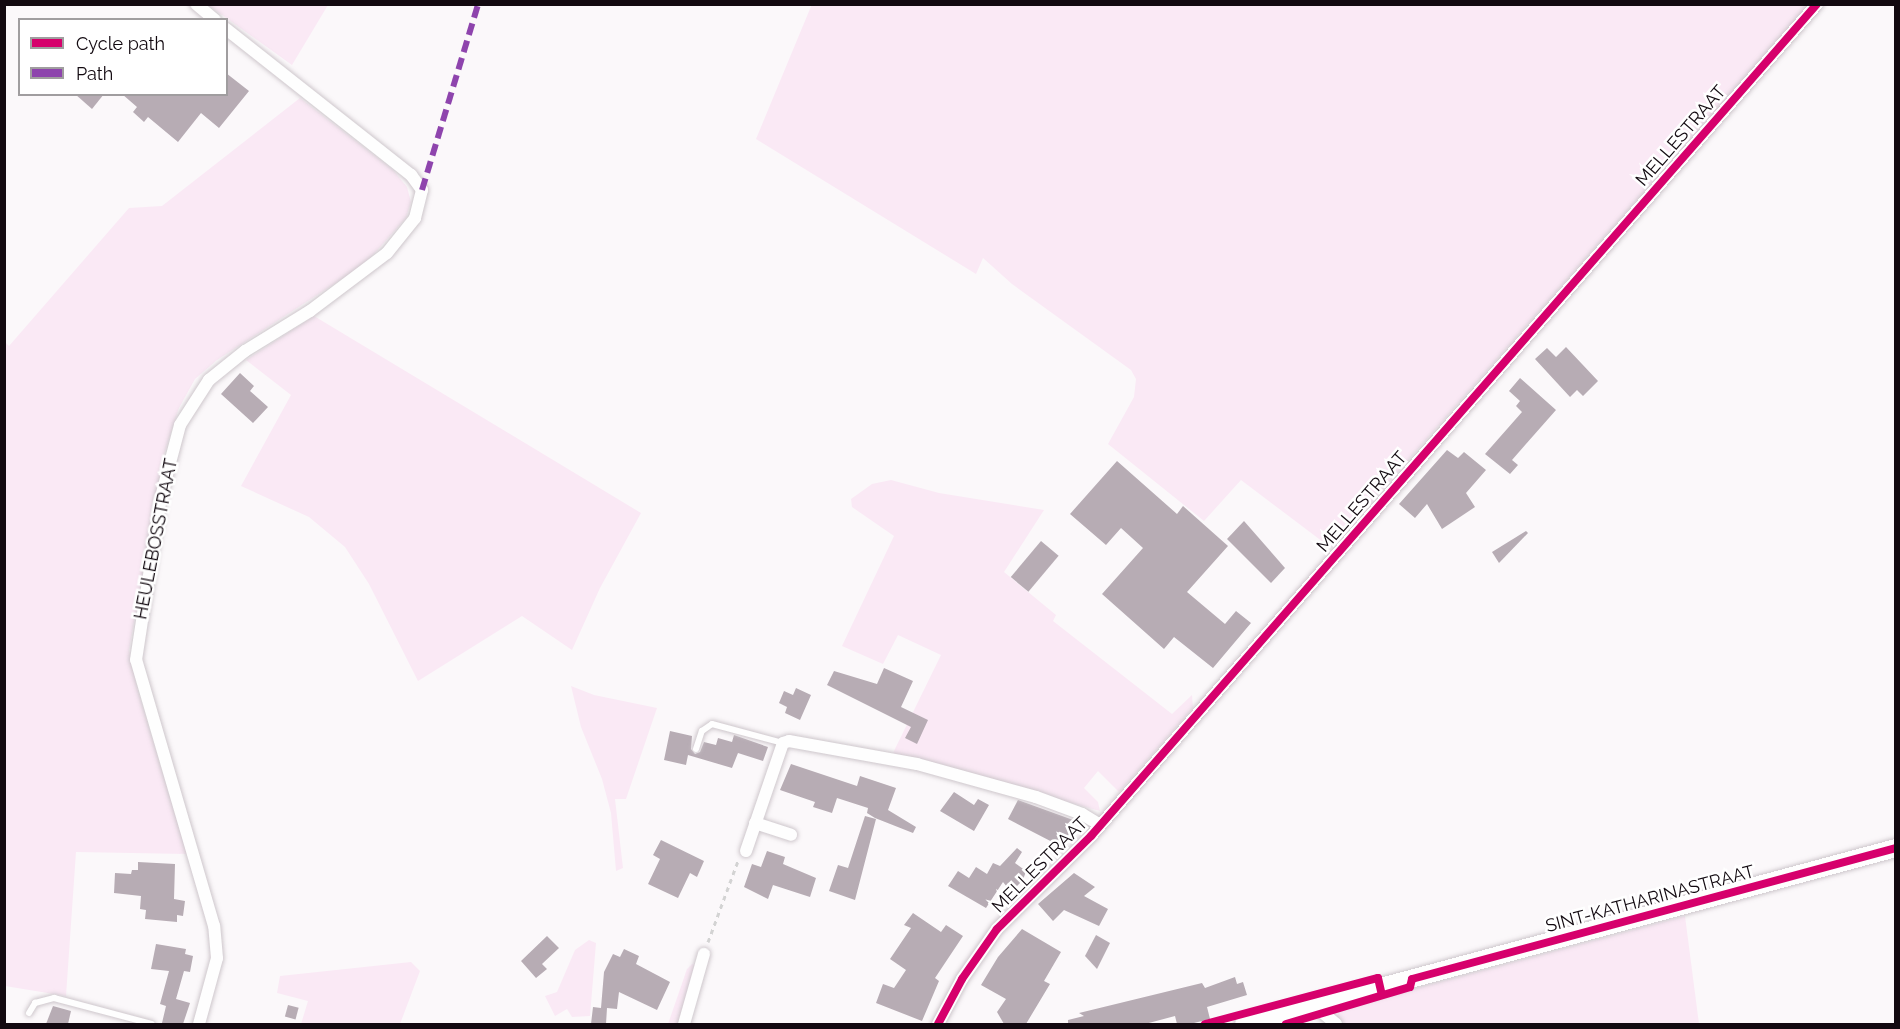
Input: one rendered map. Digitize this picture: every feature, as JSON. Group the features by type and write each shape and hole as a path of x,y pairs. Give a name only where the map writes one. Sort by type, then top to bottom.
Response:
{"street":[{"path":"196,4 213,18"},
{"name":"MELLESTRAAT","path":"938,1024 962,978 997,928 1100,825 1817,4"},
{"name":"HEULEBOSSTRAAT","path":"199,1024 217,958 214,926 136,660 161,497 180,425 209,380 245,351 310,311 387,253 415,218 422,190 411,175 228,31"},
{"name":"MELLESTRAAT","path":"783,743 789,741 917,764 1036,797 1082,814 1100,825"},
{"path":"746,851 783,743"},
{"path":"755,823 790,835"},
{"name":"SINT-KATHARINASTRAAT","path":"1244,1024 1896,848"},
{"path":"684,1024 704,954"},
{"path":"1321,1004 1323,1013 1336,1024"}],"lane":[{"path":"696,749 702,731 712,724 783,743"},
{"path":"29,1013 35,1003 54,999 152,1024"}],"path":[{"path":"704,954 740,853 746,851"}],"shaded area":[{"path":"812,4 1808,5 1331,548 1241,480 1204,521 1108,444 1134,397 1136,379 1131,370 1012,284 983,258 976,274 756,139"},
{"path":"208,5 328,5 292,65"},
{"path":"300,98 393,170 407,187 411,202 406,218 365,264 217,360 195,379 179,408 164,454 129,650 137,688 187,854 76,852 66,996 5,986 4,341 9,346 129,208 162,206"},
{"path":"314,316 641,513 600,588 572,650 522,616 418,681 369,584 345,547 309,517 241,486 291,395 246,360"},
{"path":"891,480 939,493 1044,510 1004,572 1056,615 1053,621 1172,714 1192,695 1193,708 1119,792 1098,771 1084,788 1098,802 1100,811 893,753 941,655 898,635 883,664 842,646 894,536 852,507 851,499 872,484"},
{"path":"571,686 594,695 657,708 626,799 615,799 623,868 616,871 611,813 602,779 581,727"},
{"path":"1685,916 1699,1024 1345,1024 1337,1017 1339,1009"},
{"path":"589,940 596,943 590,1016 572,1017 567,1009 555,1016 545,996 557,992 575,950"},
{"path":"411,962 420,971 400,1024 301,1024 308,1001 277,993 280,976"},
{"path":"692,964 699,966 680,1024 668,1024 687,969"}],"building":[{"path":"228,75 249,91 219,128 201,113 178,142 148,117 144,122 133,112 137,107 124,96 228,96"},
{"path":"77,96 102,96 92,109"},
{"path":"1566,347 1598,381 1583,396 1577,390 1570,397 1535,359 1547,348 1556,357"},
{"path":"240,373 254,386 250,391 268,407 253,423 221,394"},
{"path":"1520,378 1556,410 1512,460 1518,465 1510,474 1485,454 1522,412 1516,406 1520,401 1509,391"},
{"path":"1447,450 1458,458 1464,452 1486,470 1466,493 1475,507 1442,529 1427,504 1415,518 1399,504"},
{"path":"1117,461 1177,514 1183,506 1228,546 1187,592 1225,624 1236,611 1251,623 1213,668 1174,637 1164,649 1102,594 1143,548 1121,528 1106,545 1070,514"},
{"path":"1244,521 1285,568 1271,583 1227,539"},
{"path":"1526,531 1528,533 1499,563 1492,552"},
{"path":"1041,541 1059,556 1028,592 1011,577"},
{"path":"884,668 913,681 901,707 928,720 917,744 905,738 911,727 827,685 834,671 877,684"},
{"path":"796,688 811,695 800,720 785,713 787,707 779,703 784,691 793,695"},
{"path":"670,731 692,736 691,749 695,754 700,752 704,742 716,745 718,738 732,742 734,735 768,747 763,761 738,753 732,768 688,755 686,765 664,760"},
{"path":"791,764 857,786 860,776 896,788 888,810 916,827 913,833 875,818 867,813 868,808 837,798 832,813 813,807 815,802 780,790"},
{"path":"954,792 974,805 978,799 989,805 974,831 940,811"},
{"path":"1018,800 1076,821 1062,847 1008,819"},
{"path":"865,816 876,819 855,900 829,891 838,865 848,868"},
{"path":"661,840 704,861 697,877 690,873 678,898 648,884 660,859 653,855"},
{"path":"1017,848 1022,852 1015,863 1026,871 1023,880 1011,892 1003,882 986,908 948,886 958,871 969,878 976,867 987,874 993,863 1000,866"},
{"path":"767,851 785,857 783,864 816,878 810,897 773,885 768,899 744,887 752,864 761,867"},
{"path":"138,862 175,864 174,899 185,901 183,916 177,915 177,922 145,919 146,910 140,909 141,896 114,893 115,873 131,874 132,870 138,870"},
{"path":"1074,873 1095,887 1084,896 1108,909 1099,926 1064,910 1053,921 1038,904"},
{"path":"913,913 941,932 946,925 963,936 935,978 939,981 922,1021 876,1003 883,984 894,988 906,970 890,959 911,928 904,925"},
{"path":"1022,929 1061,952 1044,981 1050,984 1026,1024 1004,1024 997,1012 1006,999 981,985 998,957"},
{"path":"1096,935 1110,943 1097,969 1085,956"},
{"path":"547,936 559,948 542,964 547,969 536,978 521,961"},
{"path":"156,944 186,949 185,954 193,956 190,972 184,971 176,999 190,1003 183,1024 162,1023 166,1006 160,1004 169,971 151,969"},
{"path":"624,949 639,956 636,964 670,982 657,1010 619,992 617,1009 607,1008 606,1024 591,1024 593,1007 601,1008 604,972 613,954 620,957"},
{"path":"1235,977 1237,984 1243,982 1247,995 1207,1007 1210,1019 1190,1024 1177,1024 1175,1016 1145,1024 1068,1024 1068,1020 1084,1016 1079,1013 1202,983 1205,988"},
{"path":"288,1005 299,1008 296,1019 285,1017"},
{"path":"53,1006 71,1011 68,1024 46,1024"}],"marked path":[{"path":"422,190 478,4"}],"cycle path":[{"path":"938,1024 962,979 997,929 1091,836 1817,4"},
{"path":"1286,1024 1410,987 1412,979 1896,848"},
{"path":"1205,1024 1378,978 1382,995"}]}
